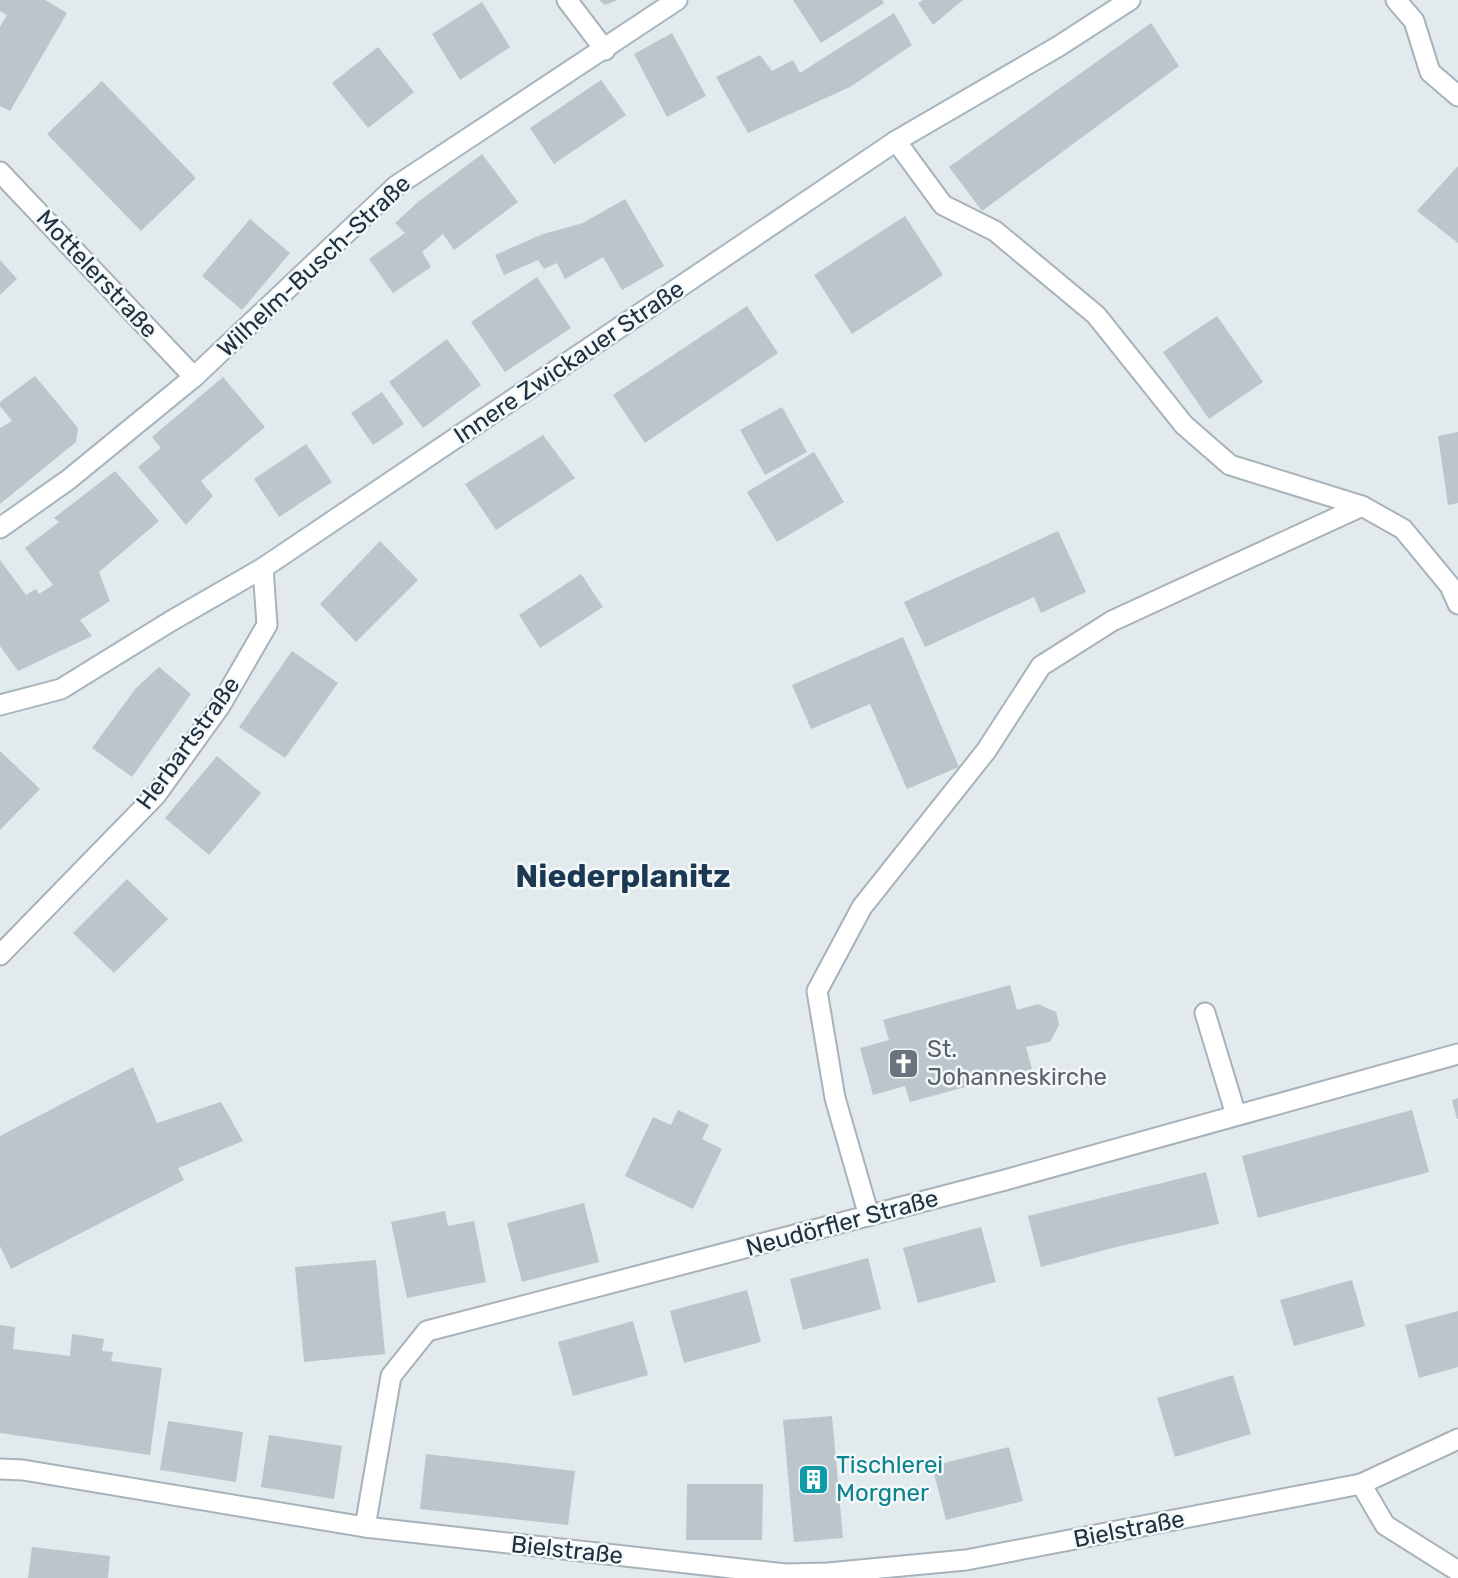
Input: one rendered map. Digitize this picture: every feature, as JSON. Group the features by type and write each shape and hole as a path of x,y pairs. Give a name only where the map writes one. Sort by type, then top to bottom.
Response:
{"street":[{"path":"567,0 605,50"},
{"name":"Wilhelm-Busch-Straße","path":"0,528 68,480 194,377 396,186 677,0"},
{"name":"Innere Zwickauer Straße","path":"0,705 61,690 171,621 263,568 896,141 1059,46 1129,0"},
{"path":"1396,0 1414,20 1430,72 1458,96"},
{"path":"896,141 943,205 995,231 1096,315 1184,425 1230,465 1362,506 1403,529 1450,586 1458,604"},
{"name":"Mottelerstraße","path":"0,172 194,377"},
{"path":"869,1216 835,1098 817,991 862,907 986,751 1041,666 1112,621 1362,506"},
{"name":"Herbartstraße","path":"0,955 156,795 220,706 267,625 263,568"},
{"path":"1205,1013 1236,1115"},
{"name":"Neudörfler Straße","path":"365,1527 391,1376 427,1331 869,1216 1458,1054"},
{"name":"Bielstraße","path":"0,1469 23,1470 365,1527 785,1574 828,1573 966,1560 1361,1484 1458,1439"},
{"path":"1361,1484 1385,1525 1458,1571"}],"building":[{"path":"0,0 45,0 67,13 10,111 0,106 0,27 7,15 0,11"},
{"path":"599,0 618,0 605,5"},
{"path":"793,0 882,0 884,3 821,43"},
{"path":"923,0 963,0 933,25 918,3"},
{"path":"482,2 510,47 460,80 432,34"},
{"path":"894,13 912,45 850,87 748,133 716,77 760,55 772,71 793,60 800,73"},
{"path":"1151,23 1179,66 982,211 949,167"},
{"path":"672,33 706,96 667,117 634,54"},
{"path":"378,47 414,92 368,128 332,83"},
{"path":"601,80 626,115 554,164 530,128"},
{"path":"102,81 196,178 141,231 47,134"},
{"path":"482,154 518,202 454,250 443,234 422,252 431,267 393,293 369,259 405,233 395,223 418,202"},
{"path":"1458,166 1458,243 1417,211"},
{"path":"625,199 664,266 622,290 603,257 565,279 557,263 544,269 538,260 504,275 495,255 543,234 583,223"},
{"path":"905,216 943,275 852,334 814,275"},
{"path":"250,219 290,253 242,310 202,276"},
{"path":"0,260 17,279 0,295"},
{"path":"537,277 571,328 505,372 471,322"},
{"path":"747,306 778,353 645,443 613,395"},
{"path":"1217,316 1263,382 1209,419 1163,352"},
{"path":"447,339 481,385 423,428 389,382"},
{"path":"35,376 78,428 76,442 0,504 0,428 12,421 0,406 0,402"},
{"path":"223,377 265,427 201,481 213,496 186,525 138,467 161,448 152,437"},
{"path":"382,392 404,424 373,445 351,413"},
{"path":"782,407 807,452 765,475 740,430"},
{"path":"1458,432 1458,503 1448,505 1438,436"},
{"path":"543,435 575,478 496,530 465,484"},
{"path":"306,444 332,482 279,517 254,479"},
{"path":"814,452 844,502 777,542 747,492"},
{"path":"115,471 159,521 99,572 110,601 80,620 92,636 18,671 0,646 0,560 26,595 36,589 39,594 53,585 25,548 59,522 54,518"},
{"path":"1058,531 1086,592 1041,613 1034,597 925,647 904,602"},
{"path":"380,541 418,580 356,642 320,604"},
{"path":"581,574 603,607 540,648 519,615"},
{"path":"903,637 959,767 907,789 870,704 811,729 792,685"},
{"path":"292,651 338,683 285,758 239,727"},
{"path":"159,667 191,694 132,777 92,748 136,688"},
{"path":"0,751 40,789 0,830"},
{"path":"217,756 261,793 209,855 165,818"},
{"path":"127,879 168,919 114,973 73,933"},
{"path":"1010,985 1017,1010 1038,1004 1056,1012 1059,1025 1050,1042 1026,1047 1032,1069 910,1102 905,1086 873,1095 860,1048 889,1040 883,1020"},
{"path":"133,1067 157,1123 221,1102 243,1141 178,1168 184,1180 11,1269 0,1246 0,1136"},
{"path":"1458,1098 1458,1119 1457,1119 1452,1100"},
{"path":"678,1110 709,1125 702,1139 722,1149 693,1209 625,1176 653,1117 671,1125"},
{"path":"1412,1110 1429,1172 1258,1218 1242,1156"},
{"path":"1206,1172 1219,1224 1041,1267 1028,1216"},
{"path":"584,1203 599,1262 522,1282 507,1223"},
{"path":"445,1211 448,1226 474,1221 486,1282 407,1298 391,1222"},
{"path":"981,1227 996,1282 918,1303 903,1248"},
{"path":"868,1258 881,1309 803,1330 790,1279"},
{"path":"376,1260 385,1354 304,1362 295,1267"},
{"path":"1352,1280 1365,1326 1294,1346 1280,1300"},
{"path":"747,1290 761,1342 684,1363 670,1311"},
{"path":"1458,1311 1458,1367 1419,1378 1405,1325"},
{"path":"633,1321 648,1375 573,1396 558,1342"},
{"path":"0,1325 15,1327 13,1349 70,1356 72,1334 104,1339 102,1351 113,1352 111,1361 162,1368 150,1455 0,1433"},
{"path":"1233,1375 1251,1434 1175,1457 1157,1398"},
{"name":"Tischlerei Morgner","path":"832,1416 843,1538 794,1542 783,1420"},
{"path":"168,1421 243,1432 236,1482 160,1470"},
{"path":"269,1435 342,1446 334,1499 261,1487"},
{"path":"1009,1447 1023,1501 946,1520 932,1466"},
{"path":"426,1454 575,1471 568,1525 420,1509"},
{"path":"687,1484 763,1484 762,1540 686,1540"},
{"path":"32,1547 110,1556 108,1578 28,1578"}],"place":[{"name":"St. Johanneskirche","path":"904,1063"},
{"name":"Tischlerei Morgner","path":"813,1479"}],"district":[{"name":"Niederplanitz","path":"623,876"}]}
